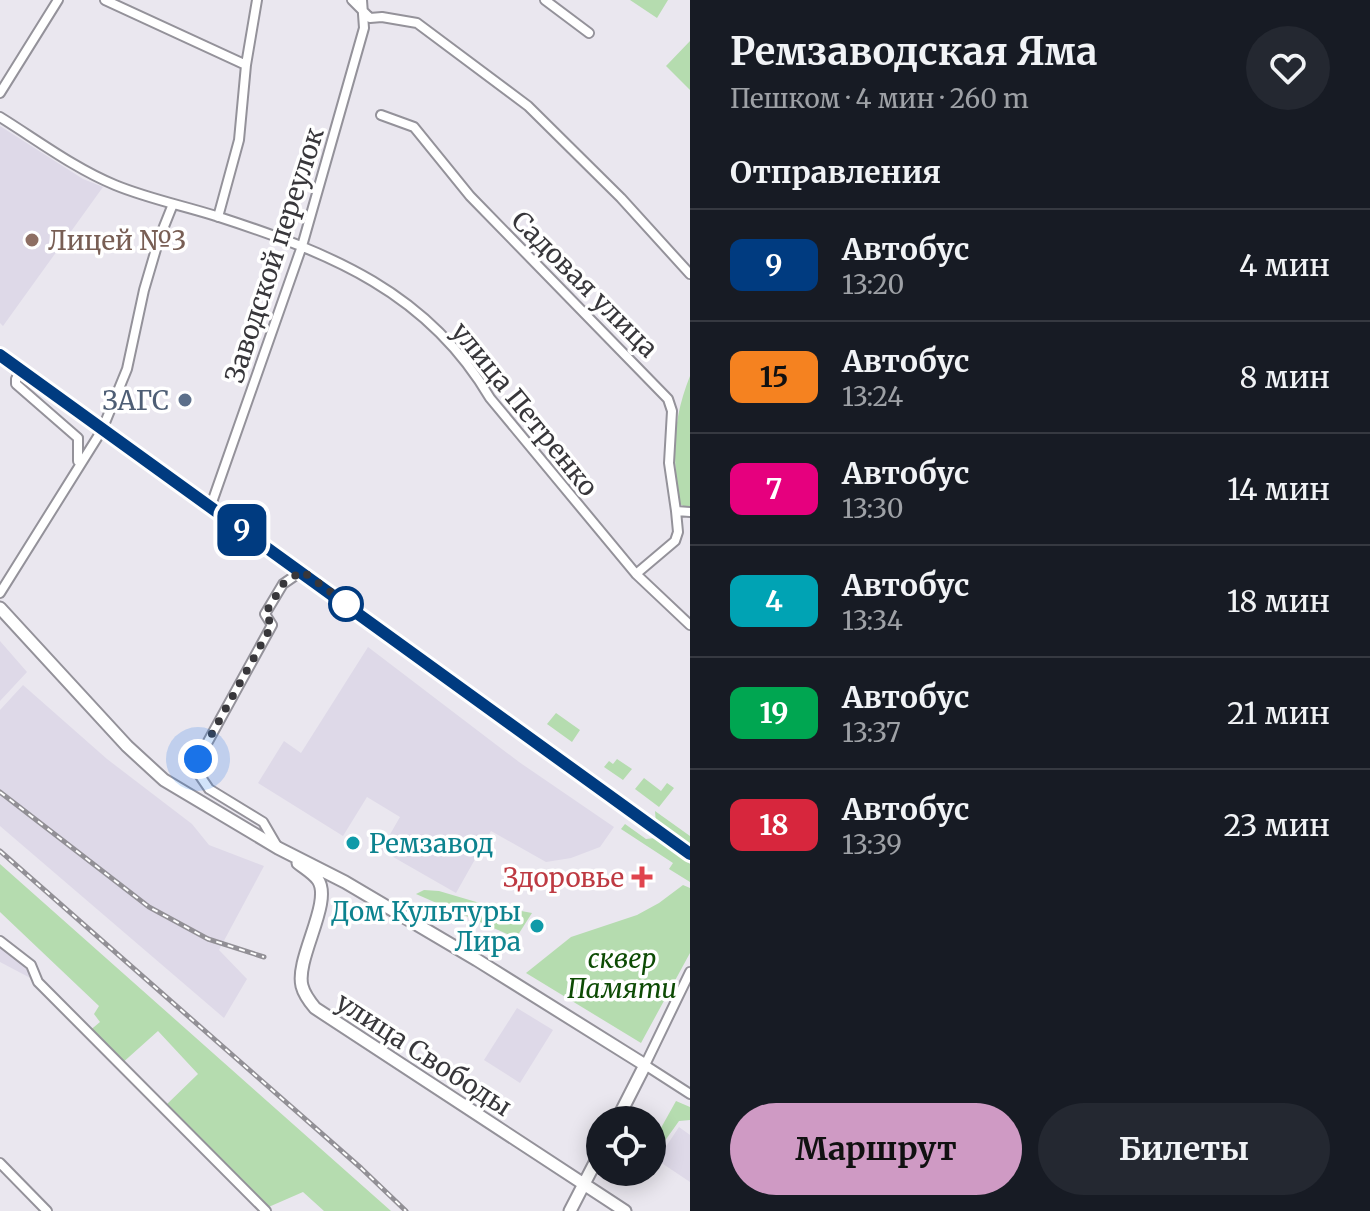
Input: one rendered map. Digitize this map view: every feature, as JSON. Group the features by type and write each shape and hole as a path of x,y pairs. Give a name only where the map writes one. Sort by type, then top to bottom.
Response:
{"street":[{"path":"0,93 58,0"},
{"path":"105,0 246,65"},
{"path":"218,217 239,140 246,65 257,0"},
{"path":"352,0 370,18 417,23 528,106 621,198 690,274"},
{"name":"Заводской переулок","path":"210,508 302,246 364,28 362,0"},
{"path":"545,0 589,33"},
{"name":"Садовая улица","path":"381,115 414,127 470,196 668,399 672,411 669,463 676,511"},
{"name":"улица Петренко","path":"0,117 84,170 115,185 302,246 344,264 412,306 475,373 490,398 636,574 690,625"},
{"path":"0,593 102,430 127,369 144,290 173,204"},
{"path":"0,355 690,854"},
{"path":"21,370 16,384 78,438 80,455 77,470"},
{"path":"636,574 675,541 678,532 676,511 690,512"},
{"path":"278,848 263,822 209,789 194,767 272,625 265,614 283,584 302,571"},
{"path":"0,608 127,746 164,780 477,960 690,1094"},
{"name":"улица Свободы","path":"278,848 319,881 319,904 302,970 302,984 315,1008 625,1211"},
{"path":"0,941 31,965 38,982 264,1210"},
{"path":"624,1106 690,972"},
{"path":"0,1163 47,1211"},
{"path":"570,1211 586,1181"}],"shaded area":[{"name":"Лицей №3","path":"0,126 83,179 103,187 3,326 0,323"},
{"path":"0,641 27,672 0,701"},
{"path":"368,647 519,762 614,827 600,847 571,858 546,862 491,831 456,893 381,850 400,817 367,797 343,836 258,783 284,741 301,753"},
{"path":"23,685 107,759 192,824 209,845 264,866 219,950 247,979 224,1018 0,826 0,710"},
{"path":"0,941 31,965 38,982 0,962"},
{"path":"517,1008 553,1030 520,1083 484,1060"},
{"path":"679,1127 690,1135 690,1182 666,1166 666,1146"}],"green space":[{"path":"630,0 668,0 657,18"},
{"path":"690,41 690,90 666,66"},
{"path":"690,376 690,507 685,507 680,504 677,487 675,440"},
{"path":"556,713 580,730 572,742 547,724"},
{"path":"617,759 632,769 623,780 604,767 609,761 613,764"},
{"path":"644,778 661,791 667,783 674,788 659,807 635,789"},
{"path":"655,811 690,836 690,849 656,824"},
{"path":"625,824 646,839 655,838 690,864 690,882 669,869 673,863 621,829"},
{"path":"0,864 391,1211 324,1211 303,1192 264,1209 163,1108 198,1074 158,1031 120,1065 88,1032 100,1022 94,1014 99,1006 0,912"},
{"name":"сквер Памяти","path":"683,885 690,888 690,953 641,1043 526,973 571,937 637,915"},
{"path":"424,890 532,913 516,938 416,894"},
{"path":"676,1101 690,1107 690,1120 679,1121 666,1139 666,1119"}],"railway":[{"path":"0,792 149,907 208,939 264,957"},
{"path":"0,851 406,1211"}],"bus line":[{"name":"9","path":"0,355 690,854"}],"place":[{"name":"Лицей №3","path":"32,240"},
{"name":"ЗАГС","path":"185,400"},
{"name":"Ремзавод","path":"353,843"},
{"name":"Здоровье","path":"642,877"},
{"name":"Дом Культуры Лира","path":"537,926"}],"route":[{"path":"198,759 272,625 265,614 283,584 302,571 351,607 346,604"}]}
